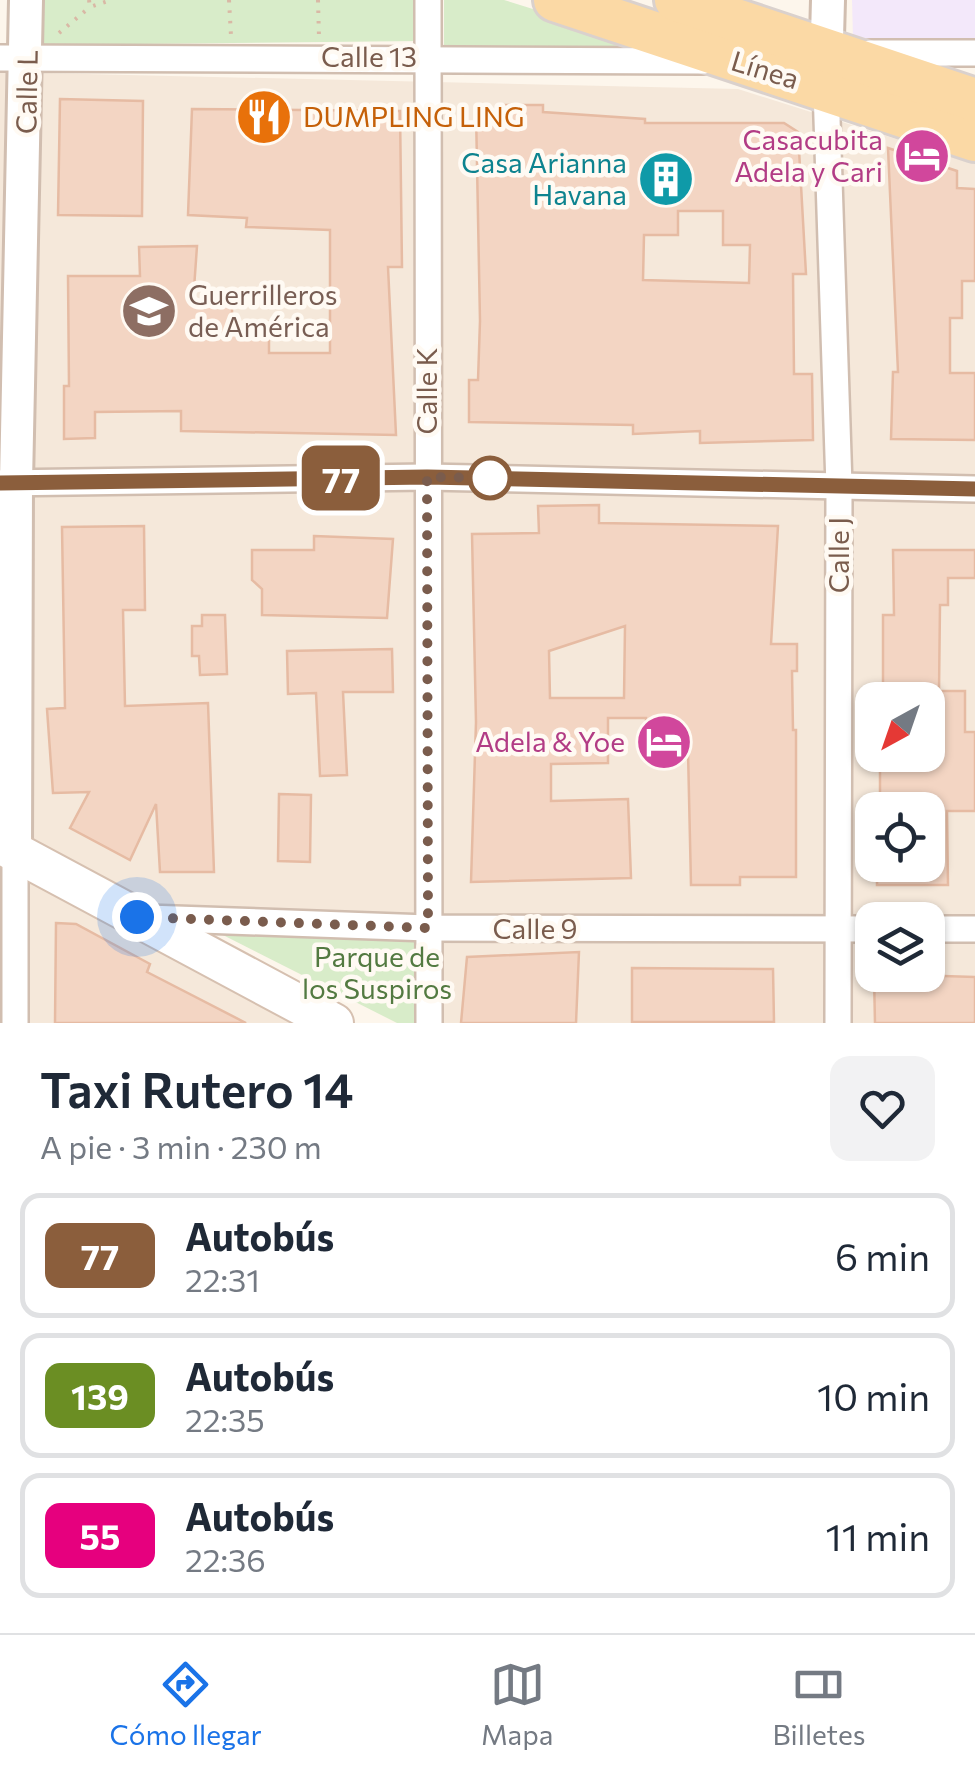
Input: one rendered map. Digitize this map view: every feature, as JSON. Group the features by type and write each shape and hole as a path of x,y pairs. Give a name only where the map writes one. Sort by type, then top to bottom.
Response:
{"main road":[{"name":"Línea","path":"555,0 738,62 829,64 975,100"},
{"name":"Línea","path":"676,0 829,64 975,140"},
{"path":"8,848 334,1023"}],"street":[{"name":"Calle L","path":"15,1023 8,848 8,483 14,58 26,0"},
{"name":"Calle K","path":"428,0 428,1023"},
{"name":"Calle J","path":"828,0 838,486 838,1023"},
{"path":"829,64 975,53"},
{"name":"Calle 13","path":"14,58 429,57 738,62"},
{"path":"8,483 427,477 975,489"},
{"name":"Calle 9","path":"137,917 428,928 855,929"},
{"path":"945,929 975,929"}],"path":[{"path":"89,0 90,7 111,0"},
{"path":"229,0 232,56"},
{"path":"318,0 320,57"}],"shaded area":[{"path":"852,0 975,0 975,40 853,38"},
{"path":"0,72 738,89 975,164 975,1023 429,1023 428,929 140,917 334,1023 15,1023 15,853 0,844"}],"green space":[{"path":"43,0 421,0 419,41 42,45"},
{"path":"444,0 504,0 661,49 444,50"},
{"name":"Parque de los Suspiros","path":"221,929 416,937 417,1023 397,1023 221,934"}],"building":[{"path":"60,99 143,101 142,216 58,215"},
{"path":"501,105 543,105 543,112 645,119 645,123 784,123 798,132 806,274 793,274 794,374 812,374 813,440 700,443 700,431 633,434 633,425 469,422 469,380 478,380 480,321 476,112 501,112","holes":["678,211 723,211 723,245 750,245 749,283 643,280 644,235 678,235"]},
{"path":"192,109 400,111 402,267 388,267 396,435 181,431 181,411 95,412 95,438 64,439 64,386 69,386 68,276 140,276 139,247 197,246 193,303 232,303 232,322 269,322 269,353 330,353 330,230 246,227 247,218 188,215"},
{"path":"888,148 957,171 957,188 975,189 975,281 962,281 962,318 950,318 950,373 975,373 975,440 891,439 893,372 898,372"},
{"path":"599,505 599,523 778,526 771,644 797,644 797,671 792,671 796,877 740,877 740,885 691,885 688,751 647,751 646,718 608,718 608,763 551,764 551,801 628,799 631,878 471,882 476,722 472,534 539,533 538,506","holes":["625,626 624,698 550,698 549,651"]},
{"path":"144,526 145,610 123,610 125,706 208,703 214,872 160,872 156,804 130,860 70,828 89,792 53,793 47,709 65,708 62,527"},
{"path":"314,536 393,539 387,618 262,615 262,589 252,580 252,550 314,550"},
{"path":"893,550 975,550 975,578 948,578 948,605 940,605 939,682 883,682 883,615 894,615"},
{"path":"202,615 225,615 227,674 200,675 199,656 192,656 192,626 202,626"},
{"path":"392,649 393,692 343,692 347,775 320,776 316,693 288,694 287,651"},
{"path":"945,691 965,691 965,732 975,732 975,811 947,811 948,885 877,885 945,882 945,792 880,792 880,772 945,772"},
{"path":"279,794 311,795 310,862 278,861"},
{"path":"56,923 76,924 150,964 147,972 246,1023 55,1023"},
{"path":"579,952 576,1023 461,1023 467,957"},
{"path":"632,968 773,969 774,1022 632,1022"},
{"path":"945,976 975,977 975,1023 875,1023 874,992 945,992"}],"bus line":[{"name":"77","path":"0,483 427,477 975,489"}],"place":[{"name":"DUMPLING LING","path":"264,117"},
{"name":"Casacubita Adela y Cari","path":"922,156"},
{"name":"Casa Arianna Havana","path":"666,179"},
{"name":"Guerrilleros de América","path":"149,311"},
{"name":"Adela & Yoe","path":"664,742"}],"route":[{"path":"137,917 428,928 427,477 502,478 490,478"}]}
